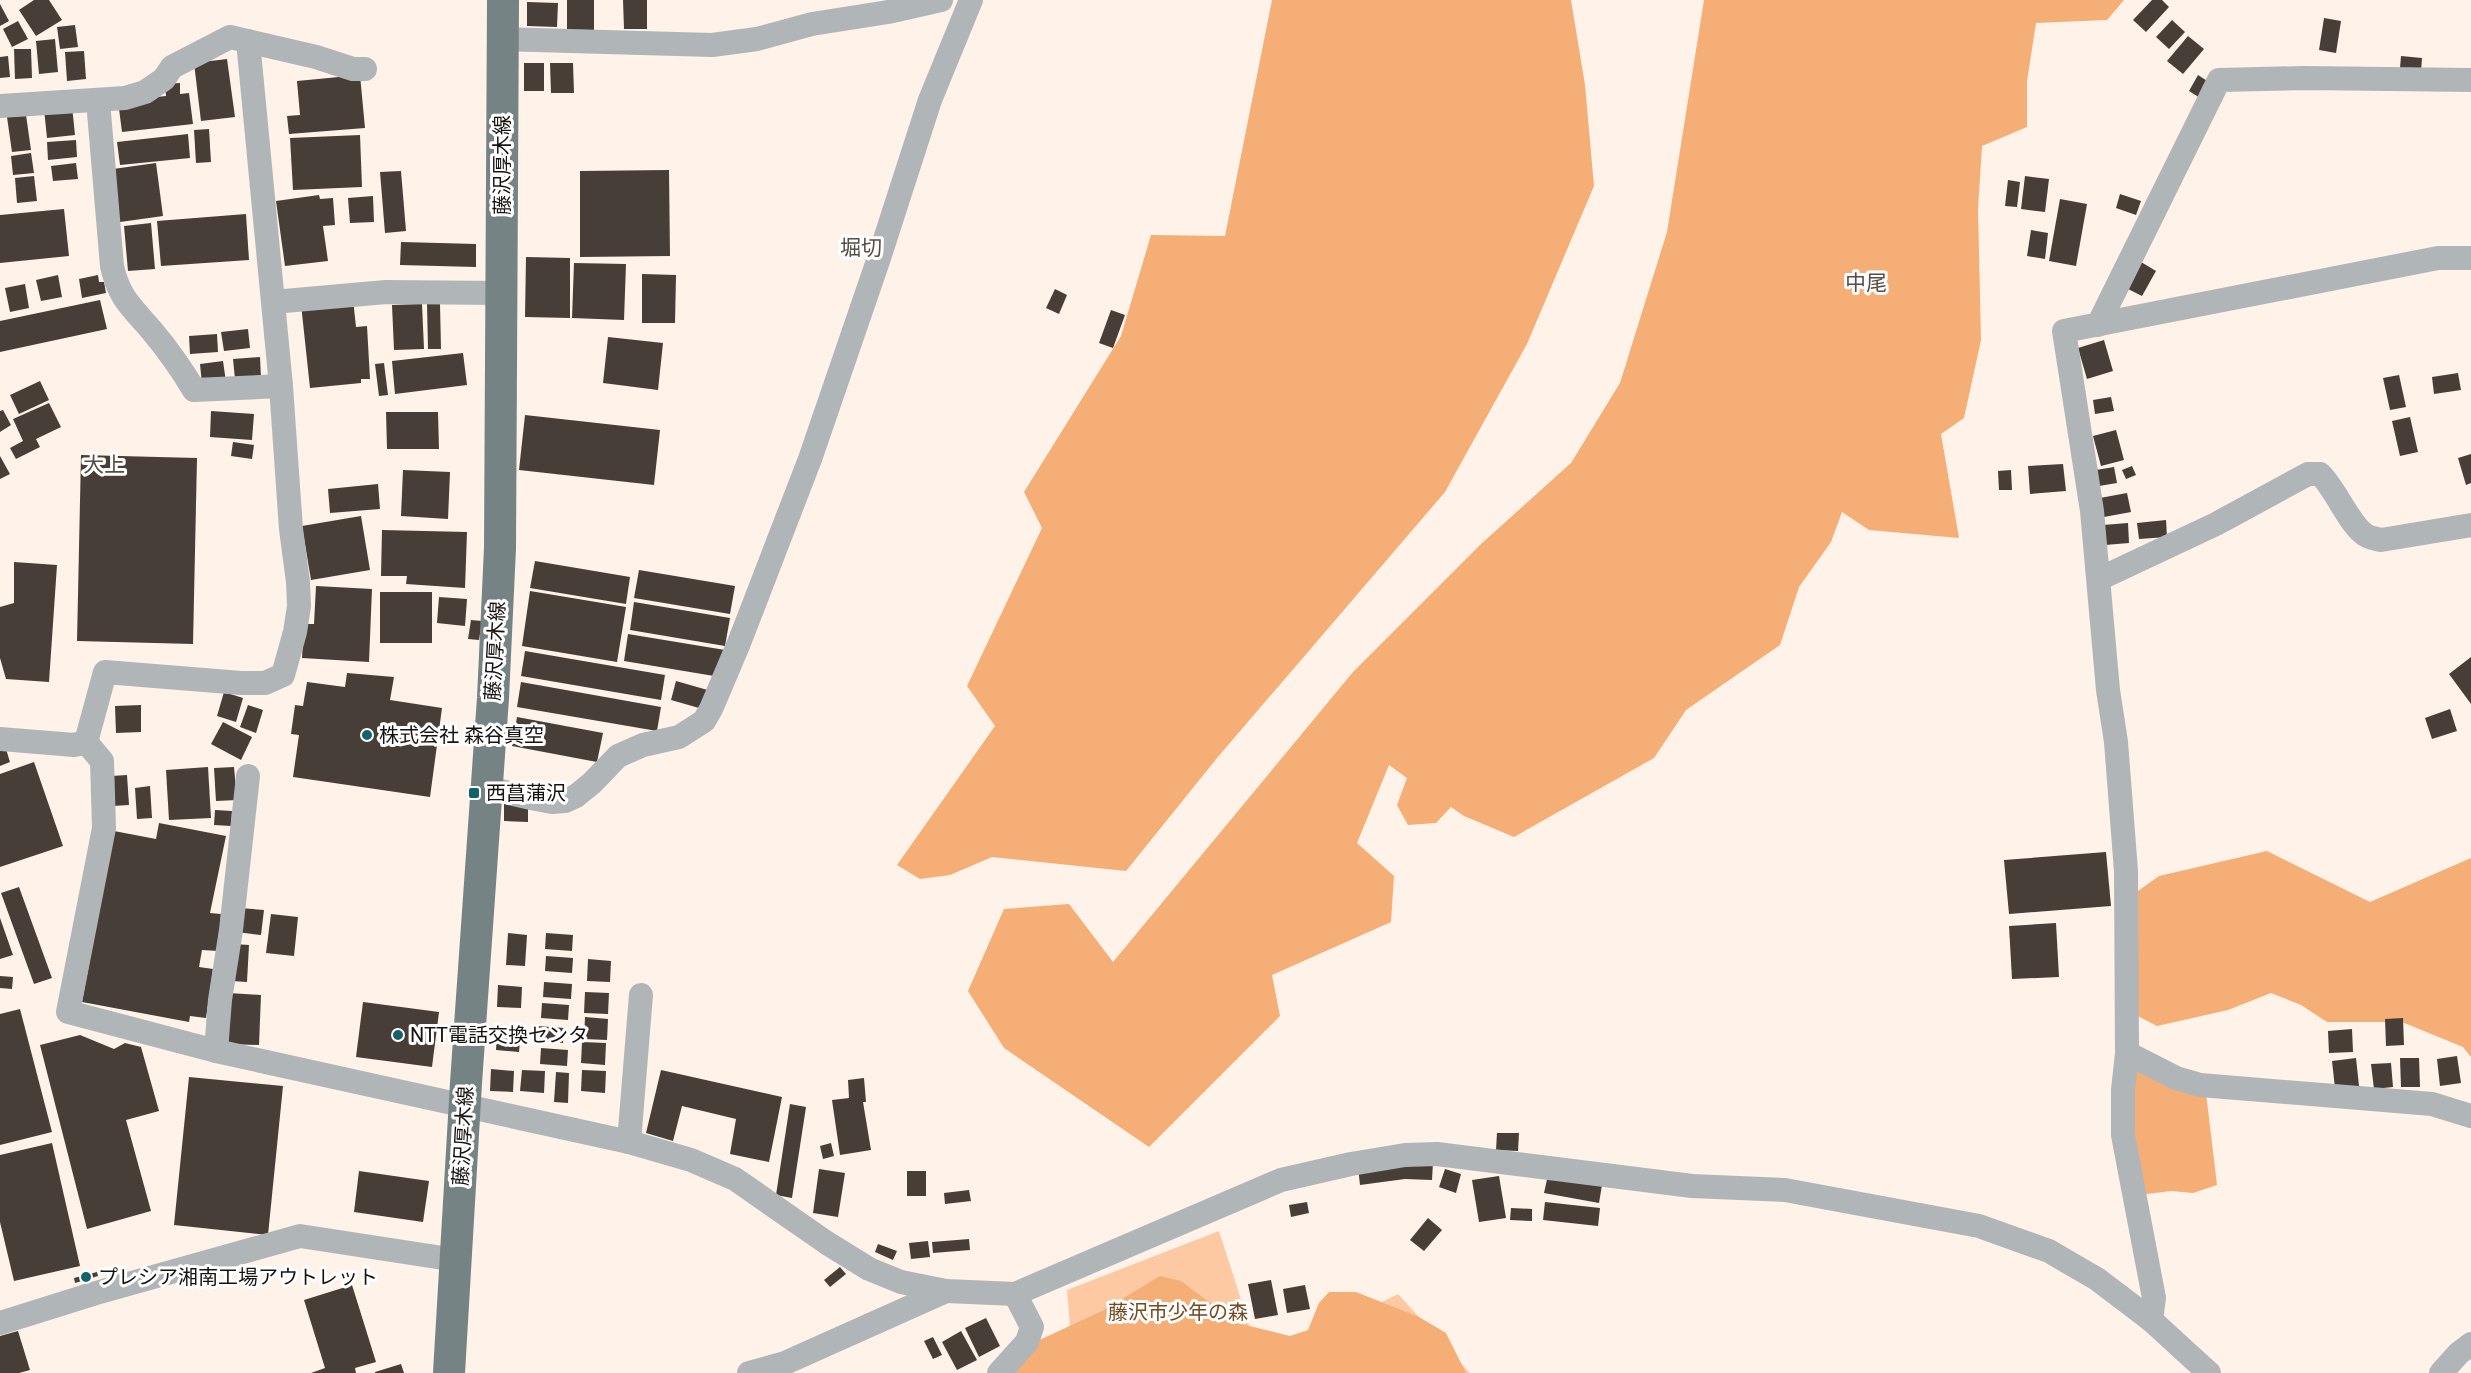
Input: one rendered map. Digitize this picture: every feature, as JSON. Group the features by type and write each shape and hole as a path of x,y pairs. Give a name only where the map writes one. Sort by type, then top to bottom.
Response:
{"main road":[{"name":"藤沢厚木線","path":"449,1373 488,788 500,548 503,0"}],"street":[{"path":"503,39 712,45 757,39 812,24 888,12 940,0"},
{"path":"488,788 552,802 565,801 576,796 592,783 618,756 643,745 679,738 704,721 740,644 810,459 930,100 971,0"},
{"path":"0,106 98,101 125,98 145,92 164,79 172,67 230,37 353,69 365,69"},
{"path":"86,742 105,672 265,683 284,675 295,632 299,606 281,386 248,41"},
{"path":"2098,325 2219,80 2304,78 2471,80"},
{"path":"98,101 112,266 117,286 125,301 154,333 194,390 281,386"},
{"path":"2151,1320 2154,1298 2123,1135 2123,1090 2127,1053 2126,871 2116,742 2108,690 2099,579 2082,441 2064,331 2438,258 2471,258"},
{"path":"273,302 386,292 502,293"},
{"path":"2099,579 2216,524 2308,474 2320,474 2328,481 2357,526 2367,536 2381,540 2471,525"},
{"path":"0,739 74,745 86,742"},
{"path":"86,742 102,761 104,828 68,1012 216,1051 628,1142 691,1160 735,1179 827,1243 870,1269 901,1282 946,1291 1015,1294 1281,1180 1351,1164 1406,1155 1437,1154 1692,1186 1785,1190 1979,1226 2049,1251 2097,1280 2151,1320 2209,1373"},
{"path":"216,1051 220,1000 231,930 248,776"},
{"path":"628,1142 641,995"},
{"path":"2127,1053 2176,1078 2200,1085 2432,1104 2471,1116"},
{"path":"0,1323 96,1293 300,1236 456,1260"},
{"path":"749,1373 785,1363 946,1291"},
{"path":"999,1373 1027,1342 1032,1327 1015,1294"},
{"path":"2441,1373 2459,1353 2471,1344"}],"green space":[{"path":"1272,0 1571,0 1585,85 1594,186 1527,344 1445,492 1217,758 1126,871 992,857 950,875 920,879 897,865 995,726 967,686 1042,528 1024,492 1121,336 1151,235 1225,236"},
{"path":"1704,0 2124,0 2107,20 2036,23 2027,81 2027,127 1982,146 1978,209 1981,340 1964,418 1941,434 1959,538 1869,530 1842,512 1831,542 1799,587 1780,645 1686,710 1654,758 1514,837 1464,816 1451,807 1436,823 1408,825 1397,805 1407,778 1389,765 1357,843 1394,876 1391,922 1272,975 1280,1016 1149,1147 1004,1048 968,991 1004,909 1069,904 1113,962 1353,672 1481,544 1571,463 1620,383 1667,232"},
{"path":"2267,851 2370,902 2471,858 2471,1057 2463,1047 2402,1022 2327,1022 2301,1005 2271,993 2228,1010 2157,1026 2128,1011 2131,896 2159,876"},
{"path":"2131,1068 2206,1093 2217,1185 2193,1193 2171,1191 2139,1195"},
{"name":"藤沢市少年の森","path":"1219,1231 1261,1362 1398,1294 1470,1373 1074,1373 1067,1290"},
{"name":"藤沢市少年の森","path":"1160,1276 1181,1281 1237,1323 1290,1336 1308,1330 1319,1303 1329,1292 1356,1292 1419,1317 1446,1333 1466,1373 998,1373 1033,1343 1102,1311"}],"building":[{"path":"34,0 49,0 62,20 36,36 19,10"},
{"path":"567,0 594,0 594,31 567,31"},
{"path":"623,0 647,0 647,29 624,29"},
{"path":"2152,0 2162,0 2169,7 2146,32 2133,20"},
{"path":"527,2 558,3 557,27 527,26"},
{"path":"0,4 9,21 0,26"},
{"path":"2324,18 2341,21 2336,53 2319,50"},
{"path":"2172,20 2185,32 2169,49 2156,37"},
{"path":"18,21 28,39 12,47 3,29"},
{"path":"75,25 78,47 60,49 57,27"},
{"path":"2188,36 2204,49 2183,74 2167,61"},
{"path":"55,39 58,72 39,74 36,41"},
{"path":"14,49 31,49 32,78 15,79"},
{"path":"84,51 86,79 67,81 65,52"},
{"path":"8,56 10,77 0,78 0,57"},
{"path":"2401,56 2422,58 2421,71 2400,68"},
{"path":"227,59 235,117 201,121 194,63"},
{"path":"524,63 544,63 544,91 524,91"},
{"path":"550,63 573,63 574,93 551,93"},
{"path":"360,75 365,128 289,134 287,116 300,115 297,81"},
{"path":"2198,75 2215,86 2205,101 2189,91"},
{"path":"180,83 180,94 189,93 193,124 122,132 118,101 166,96 165,84"},
{"path":"72,106 75,135 47,138 44,109"},
{"path":"26,115 31,150 12,152 7,117"},
{"path":"209,129 211,162 196,163 194,130"},
{"path":"188,134 190,158 120,165 117,142"},
{"path":"360,135 362,187 293,190 290,138"},
{"path":"76,140 77,157 48,160 47,142"},
{"path":"31,153 34,173 13,175 11,156"},
{"path":"76,163 78,179 53,181 51,166"},
{"path":"156,163 163,216 113,223 106,170"},
{"path":"669,170 670,256 580,257 580,171"},
{"path":"401,171 406,231 385,233 380,172"},
{"path":"34,176 37,201 17,203 15,178"},
{"path":"2025,176 2049,179 2045,212 2021,209"},
{"path":"2008,180 2020,182 2017,207 2005,206"},
{"path":"2120,194 2141,201 2136,215 2116,208"},
{"path":"319,195 320,199 333,198 335,225 323,226 328,261 285,266 276,201"},
{"path":"373,196 374,222 350,223 348,198"},
{"path":"2060,199 2087,204 2076,266 2049,261"},
{"path":"64,209 69,256 0,263 0,215"},
{"path":"246,214 249,260 161,266 157,221"},
{"path":"151,223 155,269 128,271 124,226"},
{"path":"2031,230 2048,233 2045,259 2027,256"},
{"path":"401,242 476,244 476,267 400,265"},
{"path":"526,257 570,258 570,318 525,317"},
{"path":"2141,262 2156,271 2142,296 2126,288"},
{"path":"574,263 626,264 624,320 572,318"},
{"path":"642,274 676,275 675,323 642,323"},
{"path":"58,275 62,297 41,301 36,280"},
{"path":"98,275 99,282 104,282 106,293 82,298 79,279"},
{"path":"25,284 29,308 10,312 5,288"},
{"path":"1055,289 1067,295 1059,314 1046,308"},
{"path":"353,299 356,327 367,326 370,379 361,379 361,383 310,388 301,304"},
{"path":"100,300 107,329 0,352 0,321"},
{"path":"422,304 424,349 394,350 392,305"},
{"path":"427,304 440,304 441,349 428,349"},
{"path":"1111,310 1125,315 1113,348 1099,343"},
{"path":"248,329 250,348 224,351 221,332"},
{"path":"217,334 218,352 190,354 189,336"},
{"path":"608,337 663,343 658,390 603,383"},
{"path":"2104,340 2113,371 2087,379 2078,348"},
{"path":"463,353 467,385 395,394 392,361"},
{"path":"260,357 261,378 235,379 233,359"},
{"path":"223,361 226,382 202,384 200,364"},
{"path":"384,363 388,395 379,396 375,364"},
{"path":"2458,373 2461,390 2434,394 2432,377"},
{"path":"2399,375 2406,407 2390,410 2383,378"},
{"path":"40,381 49,400 19,414 10,395"},
{"path":"2111,397 2114,411 2095,414 2093,400"},
{"path":"49,403 61,427 36,439 40,447 16,459 10,448 23,441 13,419"},
{"path":"3,410 11,425 0,432 0,411"},
{"path":"211,411 254,414 252,440 210,437"},
{"path":"386,412 438,412 439,449 387,449"},
{"path":"525,415 660,430 654,485 519,470"},
{"path":"2410,417 2418,452 2400,456 2392,421"},
{"path":"2116,430 2124,460 2101,466 2093,436"},
{"path":"233,442 254,445 252,459 231,456"},
{"path":"2471,454 2471,483 2466,485 2458,458"},
{"path":"81,455 197,458 193,644 77,641"},
{"path":"0,456 10,474 0,479"},
{"path":"2063,464 2066,491 2030,494 2028,466"},
{"path":"2132,466 2136,475 2126,479 2122,470"},
{"path":"2114,467 2117,483 2099,486 2096,470"},
{"path":"403,470 450,472 448,519 401,516"},
{"path":"2011,470 2012,490 1999,490 1998,471"},
{"path":"378,484 380,509 330,513 328,489"},
{"path":"2127,493 2131,512 2104,517 2100,498"},
{"path":"361,516 370,570 311,580 302,526"},
{"path":"2166,520 2167,537 2139,539 2137,523"},
{"path":"2128,523 2129,543 2105,545 2103,525"},
{"path":"382,530 467,532 465,588 406,584 407,576 381,576"},
{"path":"535,561 630,577 626,604 530,588"},
{"path":"14,562 57,565 49,682 6,679 0,658 0,607 14,603"},
{"path":"639,570 735,586 730,614 634,598"},
{"path":"316,586 372,589 369,662 302,658 304,624 314,624"},
{"path":"530,591 626,607 617,662 522,646"},
{"path":"380,592 432,592 432,643 380,643"},
{"path":"439,597 467,599 465,626 437,623"},
{"path":"634,602 730,618 725,646 630,630"},
{"path":"471,620 482,621 479,640 468,639"},
{"path":"628,634 725,650 720,677 624,661"},
{"path":"525,651 665,675 661,700 521,676"},
{"path":"2471,657 2471,704 2449,674"},
{"name":"株式会社 森谷真空","path":"347,673 394,677 390,700 442,708 430,797 293,777 299,735 291,734 295,705 303,706 307,682 345,687"},
{"path":"676,681 711,691 706,710 671,700"},
{"path":"521,682 661,707 657,731 517,707"},
{"path":"224,692 243,698 236,722 217,716"},
{"path":"141,705 141,732 116,733 115,706"},
{"path":"248,705 263,710 256,733 240,727"},
{"path":"2450,709 2457,731 2432,739 2425,718"},
{"path":"517,717 603,733 597,762 512,746"},
{"path":"223,722 252,737 241,760 211,744"},
{"path":"6,749 10,762 0,766 0,751"},
{"path":"34,762 63,846 0,867 0,774"},
{"path":"208,767 211,818 169,820 166,770"},
{"path":"234,767 237,800 216,801 214,768"},
{"path":"127,775 129,805 112,806 111,776"},
{"path":"150,786 152,818 137,819 135,788"},
{"path":"504,802 528,803 528,822 504,821"},
{"path":"215,810 232,811 231,826 214,825"},
{"path":"159,823 226,836 210,913 221,914 218,951 202,950 199,967 213,969 206,1018 190,1016 189,1022 82,1002 114,831 156,839"},
{"path":"2106,852 2111,906 2009,914 2004,860"},
{"path":"19,887 52,978 34,984 1,893"},
{"path":"240,908 264,910 261,935 237,932"},
{"path":"271,914 298,917 294,956 266,953"},
{"path":"0,918 13,955 0,959"},
{"path":"2056,923 2059,977 2012,979 2009,926"},
{"path":"508,933 527,935 525,966 506,965"},
{"path":"546,933 573,935 572,951 545,949"},
{"path":"234,944 249,945 247,982 232,981"},
{"path":"546,956 573,958 572,973 545,971"},
{"path":"588,959 611,961 610,982 587,981"},
{"path":"0,976 13,977 12,989 0,988"},
{"path":"544,982 572,984 571,999 543,997"},
{"path":"498,985 522,987 521,1008 497,1007"},
{"path":"585,992 609,993 608,1014 584,1013"},
{"path":"229,993 261,995 259,1045 227,1044"},
{"name":"NTT電話交換センタ","path":"363,1002 439,1012 432,1067 356,1057"},
{"path":"542,1003 569,1005 568,1020 541,1018"},
{"path":"20,1009 52,1132 0,1145 0,1014"},
{"path":"585,1017 608,1019 607,1040 584,1039"},
{"path":"2403,1018 2404,1045 2386,1046 2385,1019"},
{"path":"537,1026 564,1028 563,1043 536,1041"},
{"path":"497,1029 521,1030 519,1052 496,1050"},
{"path":"2352,1029 2353,1052 2329,1053 2328,1031"},
{"path":"80,1035 114,1049 125,1043 141,1047 159,1111 126,1120 151,1211 87,1229 40,1045"},
{"path":"582,1042 606,1043 605,1065 581,1063"},
{"path":"541,1048 568,1050 567,1066 540,1064"},
{"path":"2457,1056 2461,1083 2440,1086 2437,1059"},
{"path":"2356,1058 2359,1086 2335,1088 2332,1061"},
{"path":"2400,1058 2419,1058 2420,1087 2401,1087"},
{"path":"2391,1063 2393,1087 2374,1089 2371,1064"},
{"path":"491,1069 514,1071 513,1092 490,1091"},
{"path":"522,1070 545,1071 544,1093 520,1091"},
{"path":"582,1070 606,1071 605,1093 581,1091"},
{"path":"661,1070 782,1097 769,1162 730,1154 736,1119 682,1106 673,1141 646,1133"},
{"path":"556,1072 569,1073 568,1103 554,1102"},
{"path":"189,1077 283,1086 268,1235 174,1225"},
{"path":"864,1078 866,1102 863,1102 871,1150 840,1155 832,1100 849,1098 848,1080"},
{"path":"790,1104 806,1107 792,1198 776,1195"},
{"path":"1497,1133 1519,1133 1518,1151 1496,1150"},
{"path":"52,1143 80,1266 14,1281 0,1222 0,1155"},
{"path":"831,1143 834,1156 823,1159 820,1146"},
{"path":"1433,1162 1432,1180 1405,1179 1360,1185 1358,1167"},
{"path":"819,1169 845,1173 838,1217 813,1213"},
{"path":"1445,1169 1461,1174 1456,1193 1439,1187"},
{"path":"359,1171 429,1181 423,1222 354,1212"},
{"path":"907,1171 926,1171 926,1196 907,1196"},
{"path":"1548,1175 1602,1185 1599,1203 1544,1193"},
{"path":"1499,1176 1506,1218 1479,1222 1472,1180"},
{"path":"969,1190 971,1201 945,1204 944,1193"},
{"path":"1307,1202 1309,1213 1291,1217 1289,1205"},
{"path":"1545,1202 1600,1208 1598,1226 1543,1220"},
{"path":"1511,1208 1532,1209 1532,1221 1510,1220"},
{"path":"1428,1218 1442,1230 1424,1251 1410,1240"},
{"path":"969,1239 970,1250 933,1253 932,1242"},
{"path":"928,1241 930,1257 911,1259 909,1243"},
{"path":"878,1244 897,1251 893,1260 875,1252"},
{"path":"840,1267 846,1274 830,1287 824,1280"},
{"name":"プレシア湘南工場アウトレット","path":"97,1272 98,1276 75,1283 74,1278"},
{"path":"1271,1280 1278,1315 1255,1319 1248,1284"},
{"path":"352,1285 376,1362 355,1368 356,1373 311,1373 325,1368 304,1300"},
{"path":"1305,1285 1310,1309 1287,1313 1283,1289"},
{"path":"986,1318 1000,1346 979,1357 965,1328"},
{"path":"18,1331 30,1370 19,1373 0,1373 0,1336"},
{"path":"961,1331 977,1360 957,1370 942,1342"},
{"path":"933,1337 942,1355 933,1359 924,1341"},
{"path":"401,1364 404,1373 375,1373 375,1372"}],"place":[{"name":"株式会社 森谷真空","path":"367,735"},
{"name":"西菖蒲沢","path":"474,793"},
{"name":"NTT電話交換センタ","path":"398,1035"},
{"name":"プレシア湘南工場アウトレット","path":"86,1277"}],"district":[{"name":"堀切","path":"861,248"},
{"name":"中尾","path":"1866,283"},
{"name":"大上","path":"104,465"}]}
